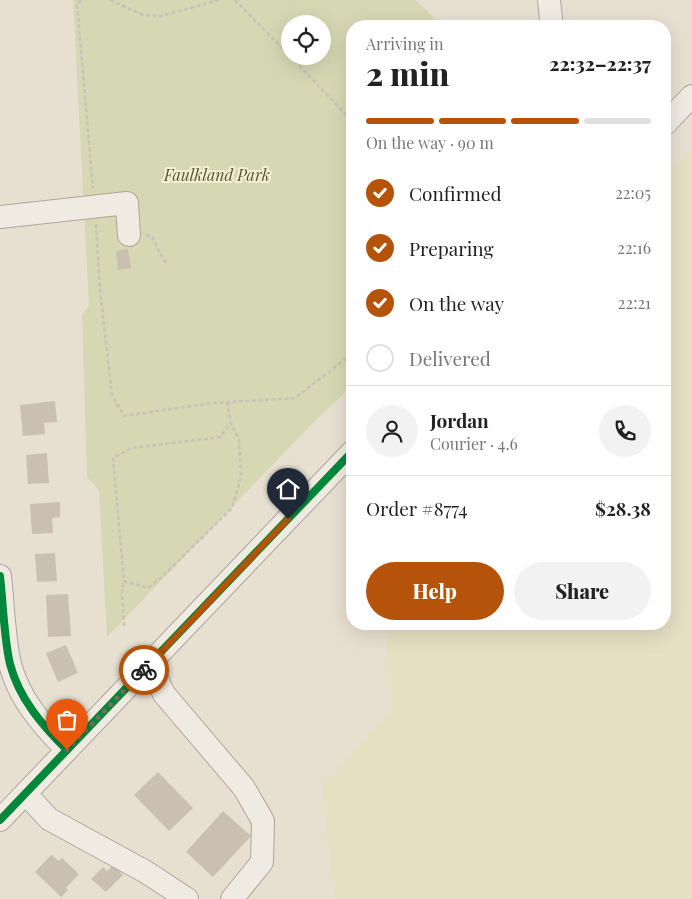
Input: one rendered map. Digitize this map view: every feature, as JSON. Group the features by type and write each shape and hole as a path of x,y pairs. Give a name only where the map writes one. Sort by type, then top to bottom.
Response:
{"street":[{"path":"549,0 550,20"},
{"path":"671,118 692,96"},
{"path":"0,217 95,205 127,203 129,234"},
{"path":"0,820 346,458"},
{"path":"0,576 5,666 26,702 45,728 67,750"},
{"path":"150,664 164,694 244,788 263,821 262,862 232,899"},
{"path":"26,794 49,819 146,872 187,899"}],"path":[{"path":"81,0 76,4 95,205 100,290 112,395 124,416 227,402 295,398 346,359"},
{"path":"110,0 143,15 161,16 219,0"},
{"path":"235,0 281,47"},
{"path":"299,65 346,115"},
{"path":"129,234 152,236 167,264"},
{"path":"124,581 148,588 163,576 232,508 241,477 239,440 231,423 227,402"},
{"path":"124,626 122,592 124,581 113,458 132,448 220,437 231,423"}],"shaded area":[{"path":"692,148 692,899 334,899 322,787 389,712 386,630 671,630 671,170"}],"green space":[{"name":"Faulkland Park","path":"73,0 415,0 437,20 346,20 346,392 312,424 107,637 99,490 87,477 82,315 89,305"}],"building":[{"path":"128,249 131,268 118,270 116,251"},
{"path":"55,401 57,422 44,423 45,434 23,436 20,405"},
{"path":"47,453 49,483 28,484 26,455"},
{"path":"60,502 60,517 52,518 53,533 32,534 30,504"},
{"path":"55,553 57,581 37,582 35,554"},
{"path":"68,594 71,636 48,637 46,595"},
{"path":"66,645 78,673 58,682 46,653"},
{"path":"158,772 193,808 169,831 134,795"},
{"path":"223,811 251,836 213,877 186,852"},
{"path":"51,855 59,861 62,858 79,874 66,888 68,890 61,897 35,872"},
{"path":"113,865 123,875 106,892 91,879 103,867 107,871"}],"cycle path":[{"path":"0,820 346,458"},
{"path":"0,576 6,643 14,677 33,711 67,750"}],"way so far":[{"path":"67,750 144,670"}],"route":[{"path":"144,670 288,519"}]}
